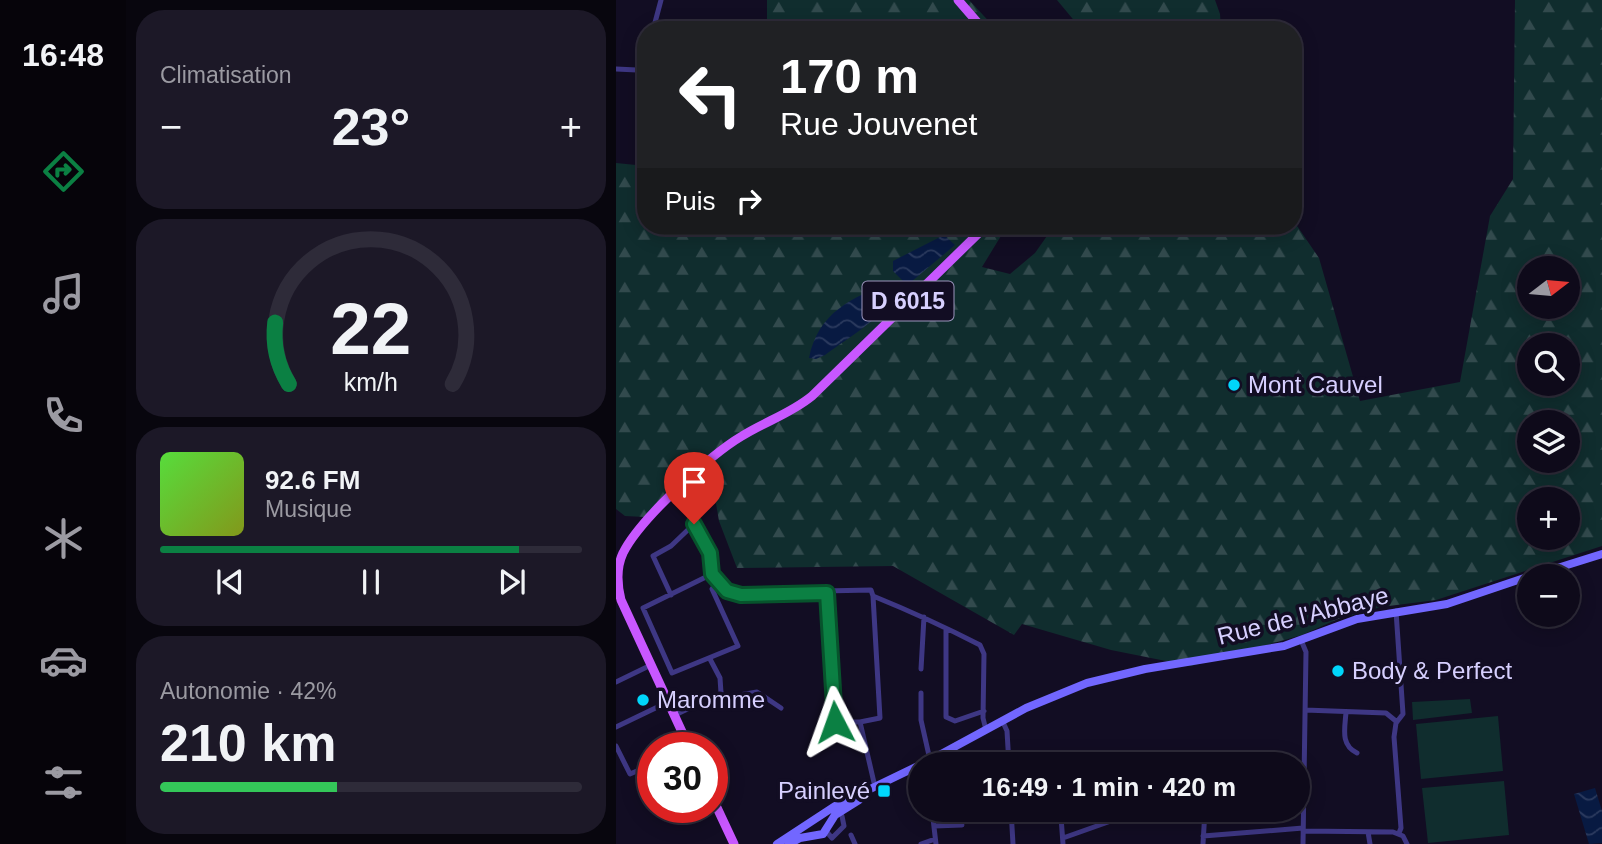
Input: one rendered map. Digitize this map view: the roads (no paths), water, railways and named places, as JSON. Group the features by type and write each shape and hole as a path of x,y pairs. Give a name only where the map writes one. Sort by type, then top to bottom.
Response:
{"main road":[{"path":"958,0 976,21"},
{"name":"D 6015","path":"681,732 621,600 617,574 624,551 638,532 699,469 744,434 784,415 812,396 976,235"},
{"path":"724,823 734,844"}],"street":[{"path":"655,21 661,0"},
{"path":"616,69 637,70"},
{"path":"671,595 653,556 671,546 694,524 710,553 712,574 727,591 741,595 871,590 880,718 860,722 835,722 825,730 823,741"},
{"name":"Rue de l'Abbaye","path":"1570,564 1602,554"},
{"path":"712,574 643,608 672,673 703,657 710,659 738,646 712,589 717,582"},
{"name":"Rue de l'Abbaye","path":"945,752 1004,719 1075,687 1106,677 1265,650 1357,619 1462,600 1517,581"},
{"path":"827,593 835,722"},
{"path":"873,596 940,624 946,630 982,647 986,730"},
{"path":"1396,611 1403,714 1397,722 1394,737 1401,828 1399,833"},
{"path":"921,669 924,617"},
{"path":"946,630 946,717 955,721 984,711"},
{"path":"1301,640 1306,652 1303,752"},
{"path":"710,659 720,678 721,694"},
{"path":"616,682 651,665"},
{"path":"674,716 721,694 728,697 757,692 781,708"},
{"path":"921,693 923,752"},
{"path":"616,727 668,702"},
{"path":"1305,710 1388,714 1397,722"},
{"path":"1346,712 1345,741 1350,750 1357,753"},
{"path":"1004,719 1008,752"},
{"path":"860,722 875,788"},
{"path":"616,746 630,774 637,771"},
{"name":"Rue de l'Abbaye","path":"875,788 908,771"},
{"path":"785,843 817,817 875,788"},
{"path":"785,843 800,838 818,837 835,815 875,788"},
{"path":"835,799 831,792 853,798"},
{"path":"817,817 832,838 838,835 844,826 842,816"},
{"path":"921,844 935,841 934,822"},
{"path":"1012,822 1013,844"},
{"path":"1061,822 1063,841 1111,822"},
{"path":"1203,844 1204,822"},
{"path":"1303,822 1303,844"},
{"path":"934,826 962,825"},
{"path":"1203,836 1303,830 1399,833"},
{"path":"1368,832 1370,844"},
{"path":"1399,833 1407,844"},
{"path":"851,835 855,844"}],"water":[{"path":"944,235 955,245 911,282 903,281 893,271 893,261"},
{"path":"892,282 896,287 891,298 876,317 825,355 816,359 809,358 820,329 839,308"},
{"path":"1595,788 1602,811 1602,843 1589,844 1574,794"}],"place":[{"name":"Mont Cauvel","path":"1234,385"},
{"name":"Body & Perfect","path":"1338,671"},
{"name":"Maromme","path":"643,700"},
{"name":"Painlevé","path":"884,791"}]}
